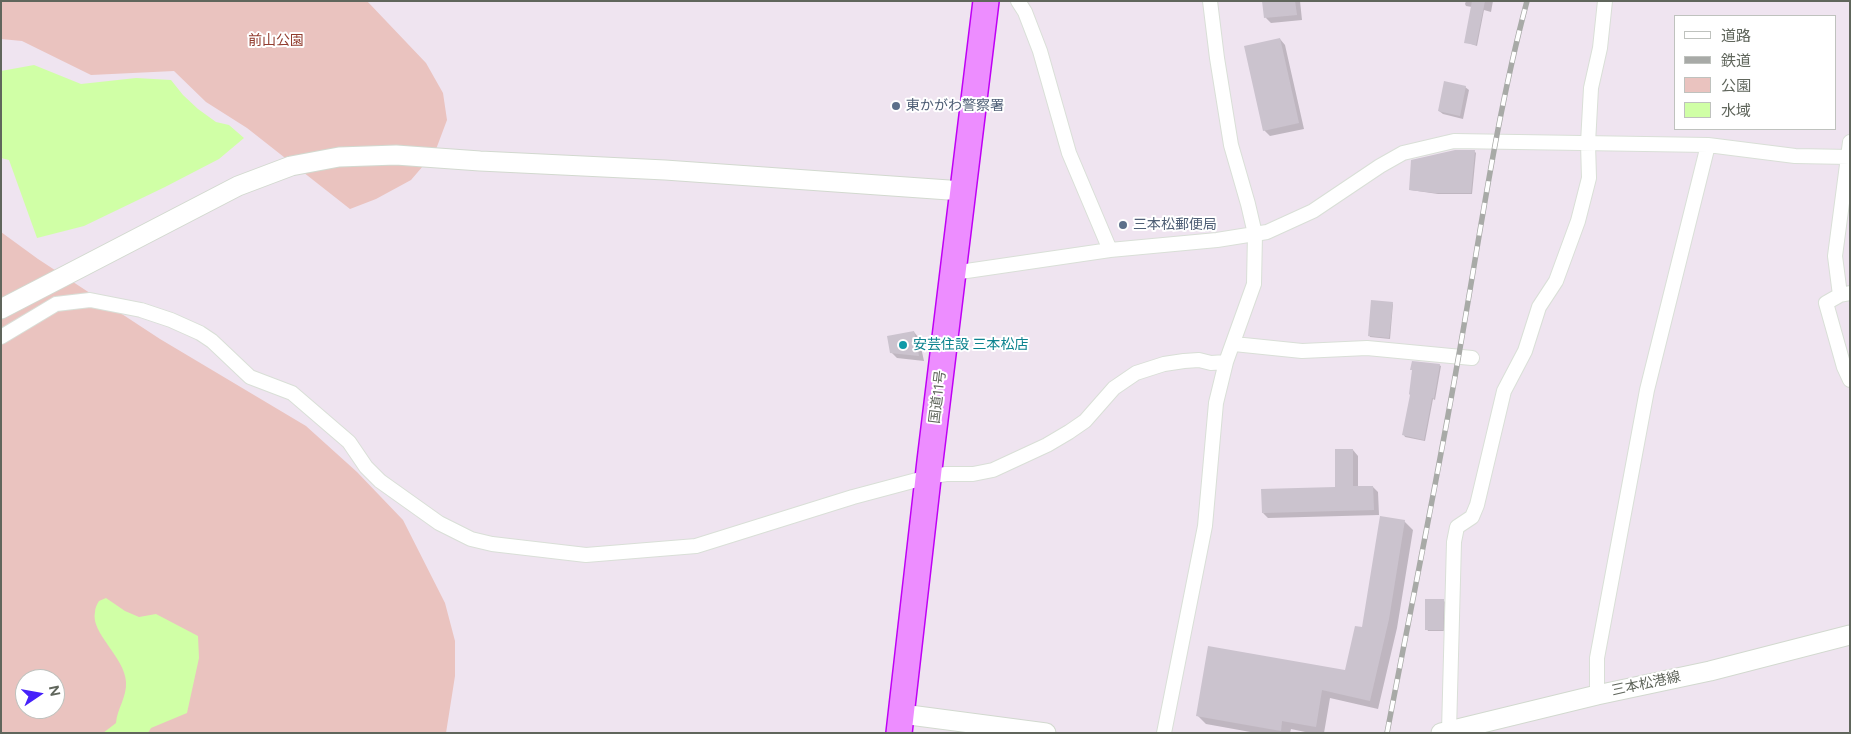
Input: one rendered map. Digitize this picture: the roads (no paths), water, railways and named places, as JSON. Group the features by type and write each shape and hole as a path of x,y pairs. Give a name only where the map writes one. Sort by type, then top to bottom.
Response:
{"highway":[{"name":"国道11号","path":"901,724 928,477 986,1"}],"street":[{"path":"1018,1 1025,12 1040,51 1069,153 1110,250"},
{"path":"1164,733 1205,526 1216,403 1226,362 1254,284 1254,234 1248,204 1231,145 1210,1"},
{"path":"1445,732 1454,542 1457,527 1472,517 1477,505 1504,391 1525,351 1539,307 1556,281 1578,221 1589,178 1590,88 1600,48 1605,1"},
{"path":"953,273 1110,250 1217,240 1268,232 1313,211 1380,166 1410,151 1454,141 1708,145 1795,156 1849,157"},
{"path":"1850,142 1835,256 1845,294 1826,303 1844,367 1850,380"},
{"path":"1597,695 1597,658 1647,390 1708,145"},
{"path":"1,309 238,186 291,166 339,157 396,155 665,170 963,191"},
{"path":"1,337 56,304 90,300 141,310 171,320 200,333 212,341 250,378 292,393 349,442 366,467 380,481 447,527 472,539 492,544 586,555 696,546 853,496 928,477 946,474 973,474 994,470 1047,445 1085,421 1114,388 1124,380 1148,368 1184,361 1226,362"},
{"path":"1234,344 1302,351 1366,348 1472,358"},
{"name":"三本松港線","path":"1445,732 1597,695 1710,671 1850,635"},
{"path":"901,724 1046,733"}],"water":[{"path":"34,65 81,84 136,78 171,80 198,109 216,122 229,125 244,138 219,159 165,187 84,226 37,238 9,160 1,158 1,71"},
{"path":"106,598 125,611 139,617 156,614 198,636 199,658 187,713 151,728 148,733 103,733 116,723 126,687 120,663 102,637 95,620 95,611 99,601"}],"railway":[{"path":"1387,733 1442,449 1497,133 1527,1"}],"place":[{"name":"東かがわ警察署","path":"896,106"},
{"name":"三本松郵便局","path":"1123,225"},
{"name":"安芸住設 三本松店","path":"903,345"}],"park label":[{"name":"前山公園","path":"276,41"}]}
